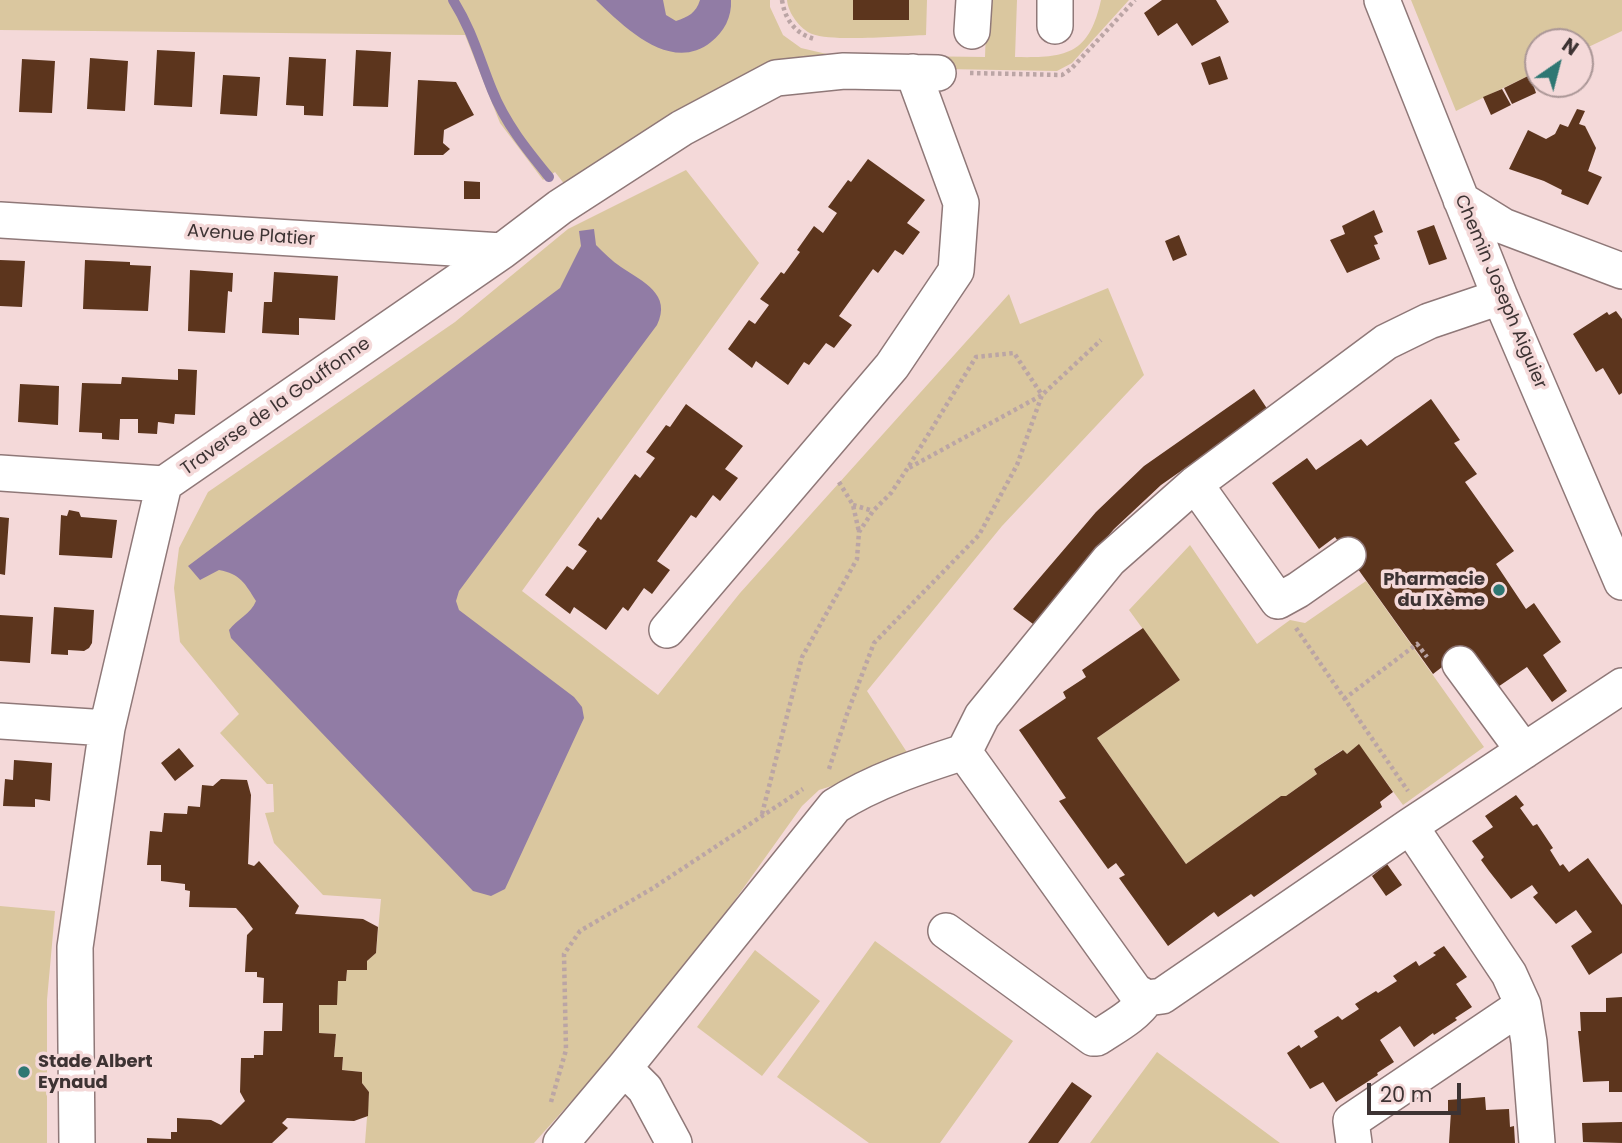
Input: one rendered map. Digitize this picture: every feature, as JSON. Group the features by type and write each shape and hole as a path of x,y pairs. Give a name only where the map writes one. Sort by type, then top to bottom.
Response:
{"street":[{"name":"Chemin Joseph Aiguier","path":"1382,0 1500,297 1611,521 1622,582"},
{"name":"Traverse de la Gouffonne","path":"77,1143 75,947 107,729 164,484 502,251 560,207 682,128 776,78 844,71 925,72 961,203 956,271 892,366 667,630"},
{"path":"1461,200 1503,226 1622,271"},
{"name":"Avenue Platier","path":"0,220 502,251"},
{"path":"561,1143 624,1069 835,806 917,767 964,752 982,716 1110,560 1195,484 1387,342 1429,321 1500,297"},
{"path":"0,473 164,484"},
{"path":"1195,484 1278,601 1348,555"},
{"path":"1460,664 1524,751"},
{"path":"964,752 1135,991 1147,998 1162,996 1622,686"},
{"path":"0,722 107,729"},
{"path":"1418,821 1510,974 1523,1005 1529,1042 1537,1143"},
{"path":"946,931 1093,1038 1130,1017 1147,998"},
{"path":"1354,1143 1351,1121 1523,1005"},
{"path":"624,1069 645,1089 674,1143"}],"path":[{"path":"907,469 1042,395 1101,340"},
{"path":"859,532 873,510 891,492 907,469 976,356 1014,353 1042,395"},
{"path":"828,774 874,643 979,535 1017,465 1042,395"},
{"path":"762,815 802,657 858,559 859,532 853,505 839,482"},
{"path":"853,505 873,510"},
{"path":"1278,601 1344,699 1418,821"},
{"path":"1344,699 1413,647"},
{"path":"550,1103 566,1050 564,954 580,931 653,888 806,787"}],"shaded area":[{"path":"0,0 770,0 770,7 783,35 801,48 831,55 985,57 987,0 1017,0 1015,57 1033,57 1073,50 1090,32 1101,0 1129,0 1072,63 1057,71 833,67 569,190 555,172 543,180 500,123 465,35 0,30"},
{"path":"596,0 663,0 666,15 676,21 691,14 700,0 731,0 731,6 726,24 716,38 696,50 680,53 664,50 634,34"},
{"path":"787,0 853,0 854,20 909,20 909,0 927,0 926,35 850,38 812,34 795,20"},
{"path":"1411,0 1622,0 1622,31 1594,44 1594,28 1524,28 1524,78 1456,111"},
{"path":"686,170 759,263 522,591 658,695 740,593 1009,294 1020,324 1108,288 1144,375 1002,526 867,691 912,760 819,790 802,806 642,1030 594,1076 534,1143 365,1143 369,1092 362,1083 362,1072 342,1070 343,1057 334,1057 336,1034 319,1033 319,1005 336,1005 338,981 346,981 347,970 367,970 367,961 376,953 381,899 323,895 274,843 265,813 274,812 273,784 267,784 220,733 239,714 180,642 174,588 179,548 208,492 455,322 568,229"},
{"path":"594,229 596,245 614,262 646,284 658,297 661,314 657,325 459,591 456,601 459,610 574,697 582,707 584,718 505,889 491,896 473,891 231,638 229,630 256,601 241,580 219,570 200,580 188,566 560,288 581,246 579,231"},
{"path":"1190,545 1257,644 1290,620 1305,623 1366,581 1484,747 1403,805 1359,745 1347,754 1342,750 1314,769 1317,774 1286,796 1281,796 1186,864 1097,738 1180,680 1129,610"},
{"name":"Stade Albert Eynaud","path":"0,906 55,911 47,1000 47,1143 0,1143"},
{"path":"875,941 1013,1041 940,1143 869,1143 777,1077"},
{"path":"755,950 820,1001 762,1076 697,1027"},
{"path":"1157,1052 1280,1143 1090,1143"}],"building":[{"path":"853,0 909,0 909,20 853,20"},
{"path":"1162,0 1216,0 1229,22 1192,46 1177,23 1158,36 1144,13"},
{"path":"157,50 195,52 192,107 154,105"},
{"path":"356,50 391,52 388,107 353,106"},
{"path":"1220,56 1228,79 1209,85 1201,63"},
{"path":"289,57 326,59 323,116 304,115 304,106 286,105"},
{"path":"90,58 128,61 125,111 87,109"},
{"path":"22,59 55,61 52,113 19,112"},
{"path":"223,75 260,77 257,116 220,114"},
{"path":"1524,78 1525,98 1512,104 1504,88"},
{"path":"418,80 456,82 474,115 444,130 443,143 450,149 443,155 414,155"},
{"path":"1502,89 1511,105 1491,115 1483,97"},
{"path":"1577,109 1585,111 1579,124 1585,126 1596,148 1588,171 1602,177 1588,205 1561,194 1562,190 1544,181 1509,169 1528,130 1546,139 1555,134 1560,124 1568,127"},
{"path":"868,159 925,200 907,223 920,232 903,255 895,250 878,273 873,269 839,316 852,325 834,348 826,343 809,365 804,362 788,385 756,361 752,368 728,349 749,320 755,324 769,305 760,299 781,272 784,274 814,226 823,233 837,213 828,207"},
{"path":"464,181 480,182 480,199 464,199"},
{"path":"1374,210 1383,232 1374,236 1378,244 1374,245 1380,259 1347,273 1330,240 1345,234 1342,226"},
{"path":"1434,225 1447,259 1429,265 1417,231"},
{"path":"1179,235 1187,255 1173,261 1165,241"},
{"path":"0,260 25,261 22,307 0,306"},
{"path":"85,260 151,266 148,311 83,309"},
{"path":"190,270 233,273 232,292 228,291 225,333 188,331"},
{"path":"274,272 338,276 335,320 299,318 299,335 262,333 264,302 272,302"},
{"path":"1616,311 1622,319 1622,393 1619,395 1603,368 1596,372 1573,334 1607,312 1609,315"},
{"path":"178,369 197,370 195,415 175,414 174,424 158,422 157,434 138,433 138,419 120,419 119,440 102,439 102,433 79,432 82,383 121,384 122,377 178,380"},
{"path":"20,384 59,386 58,425 18,422"},
{"path":"1254,389 1268,410 1161,485 1114,529 1033,624 1013,609 1096,512 1144,466"},
{"path":"1431,399 1460,440 1454,443 1477,474 1465,482 1514,551 1496,564 1526,609 1534,603 1561,642 1543,655 1567,691 1552,702 1527,667 1492,691 1464,650 1433,674 1335,537 1319,549 1272,483 1307,458 1316,470 1361,439 1367,446"},
{"path":"686,404 743,446 725,469 738,478 720,501 713,495 696,518 691,515 657,561 670,570 652,594 644,588 628,611 623,607 606,630 574,607 570,614 545,595 567,566 573,570 587,551 578,545 598,517 601,520 635,474 640,478 655,458 646,452 666,425 670,427"},
{"path":"69,510 79,512 81,517 117,520 112,558 59,555 61,515 67,516"},
{"path":"0,517 9,518 5,575 0,574"},
{"path":"54,607 94,610 92,643 89,648 84,651 68,650 68,655 51,654"},
{"path":"0,615 33,617 30,663 0,661"},
{"path":"1143,628 1180,680 1097,738 1186,864 1281,796 1286,796 1317,774 1314,769 1343,750 1347,754 1359,744 1393,792 1380,802 1382,807 1254,897 1251,894 1218,917 1214,912 1168,946 1119,878 1125,875 1116,863 1108,869 1059,801 1066,798 1019,730 1066,698 1063,692 1086,677 1082,670"},
{"path":"179,748 194,766 175,781 161,763"},
{"path":"14,760 52,763 50,801 35,799 35,807 3,806 5,779 13,780"},
{"path":"221,779 247,780 251,795 248,864 254,866 259,861 299,906 295,914 363,919 378,927 376,953 367,961 367,970 347,970 346,981 338,981 337,1005 319,1005 319,1033 336,1034 334,1057 343,1057 342,1070 362,1072 362,1083 369,1092 368,1116 354,1121 287,1118 282,1123 288,1128 272,1143 147,1143 147,1138 171,1139 171,1132 177,1132 177,1118 211,1120 221,1125 245,1101 240,1092 241,1058 263,1055 264,1031 282,1031 283,1003 263,1003 264,978 257,977 257,972 245,972 247,935 253,929 244,917 236,908 189,907 190,891 185,890 185,884 161,881 161,865 147,865 150,831 162,832 164,813 187,814 188,806 200,807 202,785 213,786"},
{"path":"1516,795 1524,805 1520,808 1533,826 1537,824 1553,848 1550,850 1560,866 1563,864 1569,872 1588,858 1622,905 1622,953 1589,975 1571,946 1592,932 1576,910 1556,924 1533,897 1538,893 1532,885 1511,899 1481,860 1484,857 1472,841 1493,827 1485,816"},
{"path":"1387,864 1402,885 1386,896 1372,876"},
{"path":"1444,946 1467,977 1456,984 1472,1007 1455,1018 1457,1020 1414,1047 1400,1026 1380,1040 1394,1062 1336,1102 1323,1082 1310,1089 1287,1053 1318,1037 1314,1031 1338,1016 1342,1020 1359,1009 1355,1004 1397,981 1393,976 1416,961 1419,966"},
{"path":"1622,997 1622,1092 1609,1092 1609,1081 1583,1082 1578,1031 1581,1031 1580,1012 1606,1012 1606,998"},
{"path":"1072,1082 1092,1096 1058,1143 1028,1143"},
{"path":"1485,1097 1486,1110 1509,1109 1510,1127 1514,1126 1515,1143 1449,1143 1451,1111 1448,1111 1448,1100"},
{"path":"1622,1122 1622,1143 1583,1142 1582,1123"}],"waterway":[{"path":"453,0 470,33 503,114 549,177"}],"place":[{"name":"Pharmacie du IXème","path":"1499,590"},
{"name":"Stade Albert Eynaud","path":"24,1072"}]}
